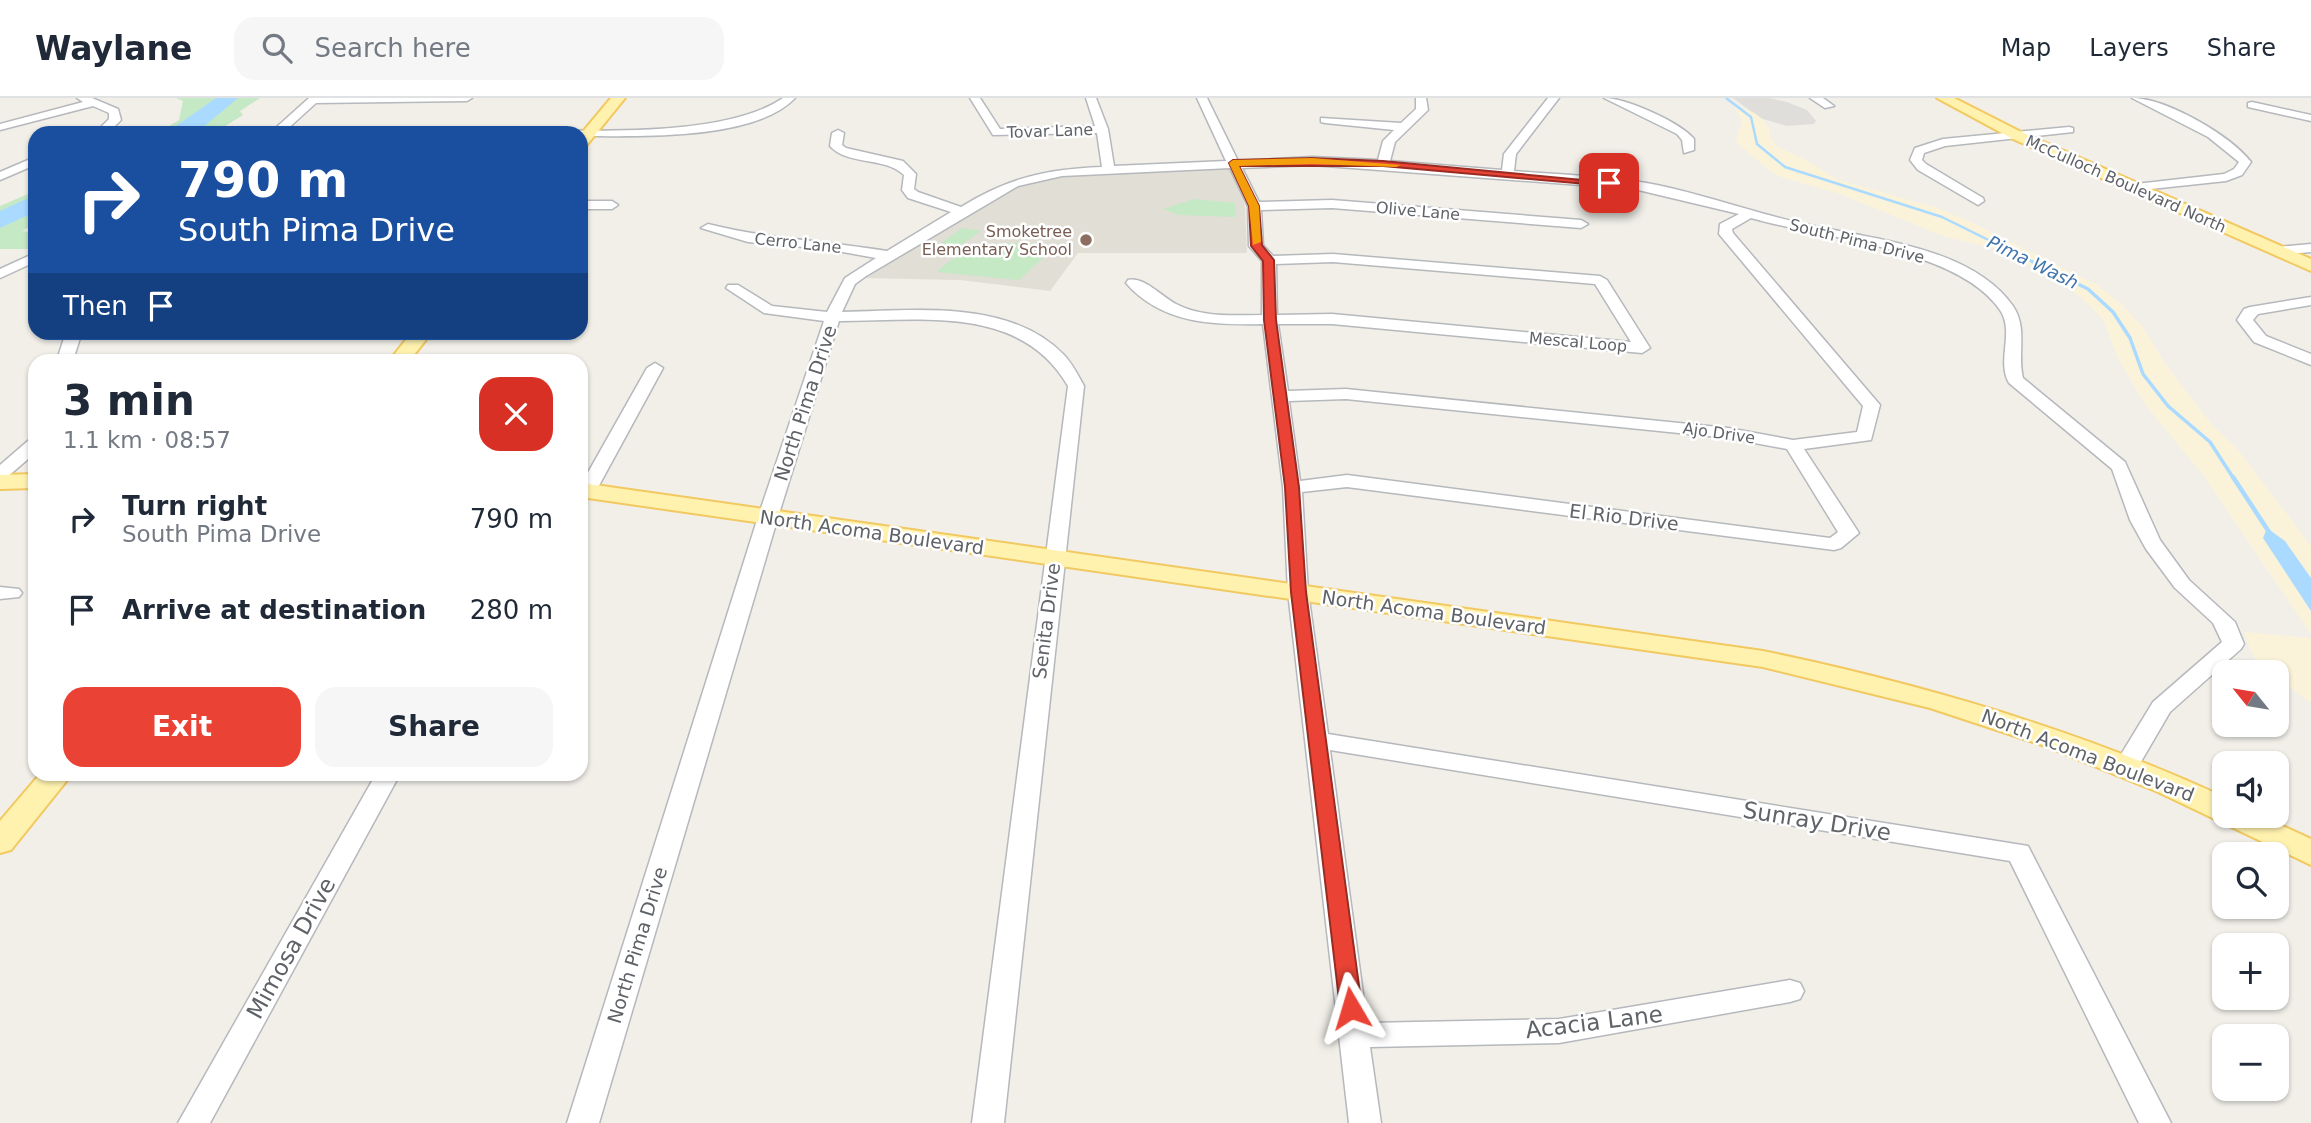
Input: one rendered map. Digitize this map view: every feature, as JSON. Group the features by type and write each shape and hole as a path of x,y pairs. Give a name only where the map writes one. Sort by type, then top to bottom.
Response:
{"main road":[{"path":"588,135 618,98"},
{"name":"McCulloch Boulevard North","path":"1944,98 2018,136 2311,266"},
{"path":"405,354 416,340"},
{"path":"0,482 28,481"},
{"name":"North Acoma Boulevard","path":"588,492 1763,659 1835,673 1987,715 2126,766 2212,805"},
{"path":"0,842 51,781"},
{"path":"2260,828 2311,853"}],"street":[{"path":"284,126 314,99 467,98"},
{"path":"588,137 707,127 764,114 785,104 790,98"},
{"name":"Tovar Lane","path":"975,98 997,133 1102,129"},
{"path":"1091,98 1102,129 1108,169"},
{"path":"1202,98 1254,206 1256,246 1269,260 1270,320 1292,487 1298,592 1365,1123"},
{"path":"1383,163 1389,141 1422,110 1421,98"},
{"path":"1508,175 1510,154 1554,98"},
{"path":"1609,98 1681,132 1688,139 1688,149"},
{"path":"1815,98 1829,106"},
{"path":"2136,188 2226,177 2238,172 2245,162 2236,152 2184,119 2137,98"},
{"path":"0,127 87,100 114,111 115,120 109,126"},
{"path":"2252,105 2311,118"},
{"path":"1325,120 1403,127"},
{"path":"1978,201 1929,173 1918,163 1916,155 1921,149 1936,144 2070,130"},
{"path":"838,134 836,146 842,151 898,164 910,174 908,190 913,195 963,212"},
{"name":"South Pima Drive","path":"1233,163 1383,163 1652,188 1904,250 1951,267 1984,286 2003,303 2012,318 2015,380 2105,453 2125,474 2141,522 2176,577 2223,621 2233,637 2233,644 2161,707 2126,766"},
{"name":"North Pima Drive","path":"583,1123 768,517 839,298 850,281 1014,183 1062,172 1233,163"},
{"path":"0,176 28,164"},
{"name":"Olive Lane","path":"1254,206 1332,204 1581,225"},
{"path":"588,205 612,205"},
{"name":"Ajo Drive","path":"1281,396 1346,394 1728,433 1793,445 1865,436 1872,405 1726,234 1725,227 1749,214"},
{"name":"Cerro Lane","path":"708,228 748,238 826,245 889,256"},
{"path":"2278,251 2311,248"},
{"name":"Mescal Loop","path":"1269,260 1333,258 1600,280 1642,348 1332,319 1270,320"},
{"path":"0,274 28,260"},
{"path":"1133,283 1171,308 1205,320 1270,320"},
{"name":"Senita Drive","path":"733,288 767,310 833,317 933,313 1014,328 1055,355 1076,386 1053,558 988,1123"},
{"path":"2311,301 2255,310 2249,312 2245,320 2254,334 2266,343 2311,360"},
{"path":"588,484 655,368"},
{"name":"El Rio Drive","path":"1292,487 1347,481 1834,544 1849,533 1793,445"},
{"path":"0,474 28,450"},
{"name":"Sunray Drive","path":"1317,740 2019,853 2155,1123"},
{"name":"Mimosa Drive","path":"194,1123 384,781"},
{"name":"Acacia Lane","path":"1354,1035 1559,1031 1790,991"}],"shaded area":[{"path":"1733,98 1769,98 1787,102 1807,110 1816,121 1814,124 1787,126 1760,118"},
{"name":"Smoketree Elementary School","path":"1226,167 1233,169 1245,206 1247,253 1078,253 1050,291 960,280 862,278 1019,185 1076,174"}],"green space":[{"path":"176,98 260,98 240,111 243,115 225,126 169,126 179,120 183,101"},
{"path":"28,194 28,228 22,231 28,232 28,249 0,249 0,206"},
{"path":"1194,199 1235,203 1235,217 1178,215 1163,209"},
{"path":"962,228 981,231 948,254 930,251"},
{"path":"1032,243 1053,249 1019,280 937,272 958,256 981,247"}],"sand":[{"path":"1735,108 1751,111 1760,117 1770,130 1769,135 1776,146 1808,161 1836,179 1937,208 1969,221 2099,286 2121,304 2143,327 2165,364 2212,425 2238,450 2311,546 2311,634 2204,476 2145,404 2117,356 2103,319 2082,298 2054,278 2000,250 1943,236 1840,194 1775,175 1736,142 1742,121"},
{"path":"2244,632 2311,638 2311,703 2289,687 2289,660 2257,660"}],"water":[{"path":"216,98 238,98 204,126 176,126"},
{"path":"28,198 28,215 0,228 0,211"},
{"path":"2267,528 2285,541 2311,578 2311,611 2263,538"}],"waterway":[{"name":"Pima Wash","path":"1726,98 1751,117 1757,144 1785,167 1942,217 2037,264"},
{"name":"Pima Wash","path":"2033,262 2088,289 2113,312 2130,338 2143,374 2168,406 2210,442 2234,479"},
{"name":"Pima Wash","path":"2233,477 2269,532"}],"slow traffic":[{"path":"1256,242 1254,206 1233,163 1312,161 1396,165"}],"place":[{"name":"Smoketree Elementary School","path":"1086,240"}],"route":[{"path":"1351,1008 1298,592 1292,487 1270,320 1269,260 1256,246 1254,206 1233,163 1383,163 1609,183"}]}
